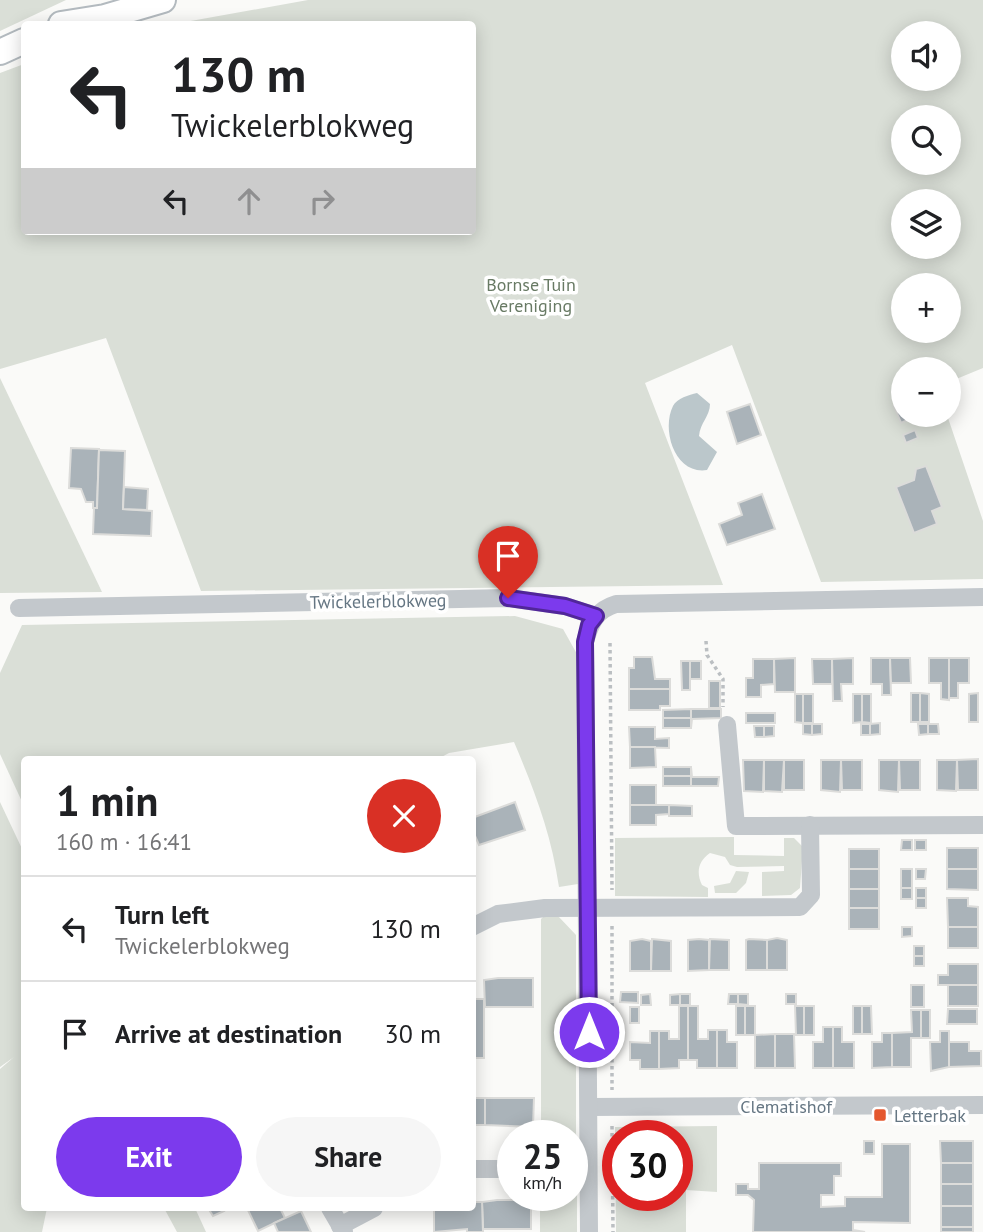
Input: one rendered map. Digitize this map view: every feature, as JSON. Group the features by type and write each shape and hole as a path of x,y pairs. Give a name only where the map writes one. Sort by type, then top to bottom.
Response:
{"main road":[{"path":"66,21 100,0"},
{"path":"80,21 106,17 163,0"},
{"path":"0,52 21,42"}],"street":[{"path":"589,1232 589,908 585,642 589,625 606,608 616,604 983,597"},
{"name":"Twickelerblokweg","path":"19,608 508,598 565,606 596,616"},
{"path":"727,724 736,826 983,825"},
{"path":"476,925 498,914 545,908 800,907 811,895 810,825"},
{"name":"Clematishof","path":"589,1107 983,1105"},
{"path":"476,1169 497,1169"},
{"path":"332,1211 342,1229 369,1211"}],"path":[{"path":"706,640 707,655 723,679 723,708 727,724"},
{"path":"610,643 613,1232"}],"green space":[{"path":"0,0 66,0 21,21 0,31"},
{"name":"Bornse Tuin Vereniging","path":"308,0 983,0 983,368 961,377 961,357 891,357 891,427 951,427 983,521 983,579 821,582 732,345 645,383 723,585 201,591 106,338 0,369 0,73 21,65 21,235 476,235 476,21 191,21"},
{"path":"0,378 102,592 0,593"},
{"path":"515,616 563,629 577,654 578,884 559,887 552,849 541,813 514,742 443,756 21,756 21,800 0,754 0,673 22,625"},
{"path":"0,802 21,847 21,1211 46,1211 42,1232 0,1232 0,1069 14,1057 0,1067"},
{"path":"734,837 734,855 784,856 784,838 794,838 803,847 800,888 791,895 762,896 762,872 784,871 784,866 737,867 730,865 725,857 710,853 701,863 699,872 702,885 708,888 708,897 615,896 615,838"},
{"path":"736,871 749,872 746,883 736,893 715,893 714,886 730,883"},
{"path":"544,916 558,916 576,935 576,1120 541,1120 541,919"},
{"path":"693,1126 717,1126 717,1192 693,1190"},
{"path":"166,1211 196,1211 206,1232 177,1232"},
{"path":"540,1211 577,1211 577,1232 540,1232"},
{"path":"616,1211 686,1211 686,1232 616,1232"}],"shaded area":[{"path":"697,393 710,404 699,436 717,452 707,470 696,470 686,465 679,458 670,438 673,406 680,399"}],"building":[{"path":"750,404 761,435 737,444 727,412"},
{"path":"915,430 918,438 906,443 903,435"},
{"path":"71,448 99,449 97,508 93,508 93,502 86,502 81,489 69,488"},
{"path":"99,450 125,451 123,509 152,511 151,536 93,534 94,508 97,508"},
{"path":"926,466 942,507 932,511 937,524 914,533 896,487 914,480 916,469"},
{"path":"124,487 148,489 147,510 123,509"},
{"path":"762,494 775,529 727,545 719,524 742,515 738,503"},
{"path":"634,657 652,657 655,679 670,679 670,689 629,689 629,668 634,668"},
{"path":"795,658 795,692 775,692 774,659"},
{"path":"853,658 853,684 841,684 842,701 833,701 832,659"},
{"path":"871,658 890,658 891,695 882,695 882,684 871,684"},
{"path":"890,658 910,658 911,683 891,683"},
{"path":"929,658 949,658 949,700 941,699 941,683 929,683"},
{"path":"949,658 969,658 969,683 958,683 958,698 949,698"},
{"path":"753,659 774,659 774,684 761,685 761,697 746,697 746,678 753,678"},
{"path":"812,659 832,659 832,684 813,684"},
{"path":"681,661 690,661 690,690 682,690"},
{"path":"690,661 701,661 701,679 690,679"},
{"path":"709,681 720,681 720,708 709,708"},
{"path":"629,689 670,689 670,706 660,706 660,710 629,710"},
{"path":"911,693 920,693 920,722 911,722"},
{"path":"920,693 929,694 929,722 920,722"},
{"path":"978,693 978,722 969,722 969,694"},
{"path":"795,694 803,694 803,723 795,722"},
{"path":"803,694 813,694 813,723 803,723"},
{"path":"853,694 862,694 862,722 853,723"},
{"path":"862,694 871,694 871,723 862,722"},
{"path":"691,709 691,718 663,718 663,710"},
{"path":"691,709 721,709 721,718 692,719 691,728"},
{"path":"746,713 775,713 775,723 746,723"},
{"path":"663,718 691,718 691,728 663,728"},
{"path":"880,723 880,734 870,735 870,724"},
{"path":"803,724 812,724 812,735 803,734"},
{"path":"812,724 822,724 822,734 812,735"},
{"path":"861,724 870,724 870,735 861,735"},
{"path":"918,724 928,724 928,734 919,735"},
{"path":"928,724 938,724 939,734 928,734"},
{"path":"754,726 764,726 764,737 755,737"},
{"path":"764,726 774,726 774,736 764,737"},
{"path":"629,727 655,727 655,739 669,738 669,748 630,747"},
{"path":"630,747 655,747 656,767 630,768"},
{"path":"978,759 978,790 958,790 957,760"},
{"path":"743,760 764,760 763,792 744,791"},
{"path":"764,760 784,760 782,792 764,791"},
{"path":"784,760 804,760 804,790 784,790"},
{"path":"821,760 841,760 840,792 821,790"},
{"path":"841,760 862,760 862,790 842,790"},
{"path":"879,760 899,760 898,792 879,790"},
{"path":"899,760 920,760 920,790 900,790"},
{"path":"937,760 957,760 956,791 937,790"},
{"path":"663,767 691,767 691,776 663,776"},
{"path":"691,767 692,777 719,777 718,786 691,786"},
{"path":"663,776 691,776 691,786 663,786"},
{"path":"630,785 656,785 656,805 630,805"},
{"path":"515,802 525,830 479,845 476,838 476,817"},
{"path":"630,805 669,805 669,814 656,815 656,825 630,825"},
{"path":"669,805 692,806 692,816 669,816"},
{"path":"902,840 912,840 912,850 901,850"},
{"path":"915,840 926,840 926,850 915,850"},
{"path":"947,848 978,848 978,869 947,869"},
{"path":"849,849 879,849 879,869 849,869"},
{"path":"849,869 879,869 879,889 849,889"},
{"path":"901,869 912,869 912,888 901,888"},
{"path":"916,869 926,869 925,879 916,879"},
{"path":"947,869 978,869 978,890 947,889"},
{"path":"901,888 912,888 912,899 901,899"},
{"path":"916,888 926,888 926,898 916,898"},
{"path":"849,889 879,889 879,908 849,908"},
{"path":"916,898 926,898 926,908 916,908"},
{"path":"947,898 968,898 968,906 978,907 978,927 948,927"},
{"path":"849,908 879,908 879,929 849,929"},
{"path":"902,927 912,927 912,936 902,937"},
{"path":"948,927 978,927 978,948 948,948"},
{"path":"652,939 671,941 671,971 651,971"},
{"path":"710,939 729,940 729,970 709,970"},
{"path":"688,940 709,940 709,970 688,971"},
{"path":"746,940 767,940 767,970 746,970"},
{"path":"767,940 787,940 787,970 767,970"},
{"path":"630,941 651,941 651,971 630,971"},
{"path":"914,946 924,946 924,956 914,956"},
{"path":"914,956 924,956 924,966 914,966"},
{"path":"948,964 978,964 978,985 938,985 938,975 948,975"},
{"path":"533,978 533,1007 485,1007 484,980"},
{"path":"911,985 924,985 924,1007 911,1007"},
{"path":"948,985 978,985 978,1006 948,1006"},
{"path":"621,992 638,992 638,1003 620,1002"},
{"path":"650,994 651,1005 641,1005 641,995"},
{"path":"680,994 690,994 690,1005 680,1005"},
{"path":"680,994 680,1005 670,1005 670,995"},
{"path":"729,994 738,994 738,1004 728,1004"},
{"path":"738,994 748,994 748,1005 738,1004"},
{"path":"786,994 796,994 796,1004 786,1004"},
{"path":"476,999 484,999 484,1058 476,1058"},
{"path":"679,1006 688,1006 688,1060 679,1060 679,1068 659,1069 659,1031 669,1031 669,1039 679,1039"},
{"path":"688,1006 698,1006 698,1039 708,1039 708,1030 717,1030 717,1068 697,1068 697,1060 688,1060"},
{"path":"736,1006 745,1006 745,1035 736,1035"},
{"path":"745,1006 755,1006 755,1035 745,1035"},
{"path":"795,1006 804,1006 804,1035 796,1035"},
{"path":"804,1006 814,1006 814,1035 804,1035"},
{"path":"853,1006 862,1006 862,1034 853,1034"},
{"path":"862,1006 871,1006 872,1034 862,1034"},
{"path":"630,1007 639,1007 639,1023 630,1023"},
{"path":"948,1009 977,1009 977,1024 947,1024"},
{"path":"911,1010 921,1010 921,1038 911,1038 911,1067 892,1067 892,1033 912,1032"},
{"path":"921,1010 930,1010 930,1038 921,1038"},
{"path":"823,1027 833,1027 833,1068 813,1068 813,1042 823,1042"},
{"path":"833,1027 842,1027 842,1042 854,1042 854,1068 833,1068"},
{"path":"717,1030 727,1030 727,1042 737,1042 737,1068 717,1068"},
{"path":"650,1031 659,1031 659,1069 640,1069 640,1060 630,1060 630,1042 650,1043"},
{"path":"940,1031 949,1031 949,1067 931,1071 930,1042 940,1042"},
{"path":"882,1033 892,1033 892,1067 872,1068 872,1042 882,1042"},
{"path":"775,1034 775,1068 755,1068 755,1035"},
{"path":"775,1034 794,1034 795,1068 775,1068"},
{"path":"949,1042 969,1042 969,1051 981,1051 981,1066 949,1067"},
{"path":"476,1098 485,1098 485,1125 476,1125"},
{"path":"485,1098 534,1098 533,1120 497,1120 497,1126 485,1125"},
{"path":"864,1141 874,1141 874,1154 864,1154"},
{"path":"940,1141 973,1141 973,1163 941,1163"},
{"path":"882,1144 910,1144 910,1223 853,1222 853,1230 865,1232 753,1232 754,1200 748,1195 736,1195 736,1184 748,1184 748,1189 759,1189 759,1163 841,1163 841,1176 834,1176 834,1195 821,1195 821,1207 845,1206 845,1197 882,1197"},
{"path":"941,1163 973,1163 973,1184 941,1184"},
{"path":"941,1184 973,1184 973,1206 941,1206"},
{"path":"497,1200 497,1211 531,1211 531,1229 483,1229 482,1202"},
{"path":"476,1202 482,1202 483,1232 467,1232 467,1229 434,1232 434,1211 476,1211"},
{"path":"941,1206 973,1206 973,1227 941,1227"},
{"path":"210,1211 224,1211 213,1216"},
{"path":"248,1211 282,1211 285,1218 258,1231"},
{"path":"301,1211 311,1232 278,1232 274,1223"},
{"path":"941,1227 973,1227 973,1232 941,1232"}],"place":[{"name":"Letterbak","path":"880,1115"}],"route":[{"path":"508,598 565,606 596,616 589,625 585,642 589,1032"}]}
